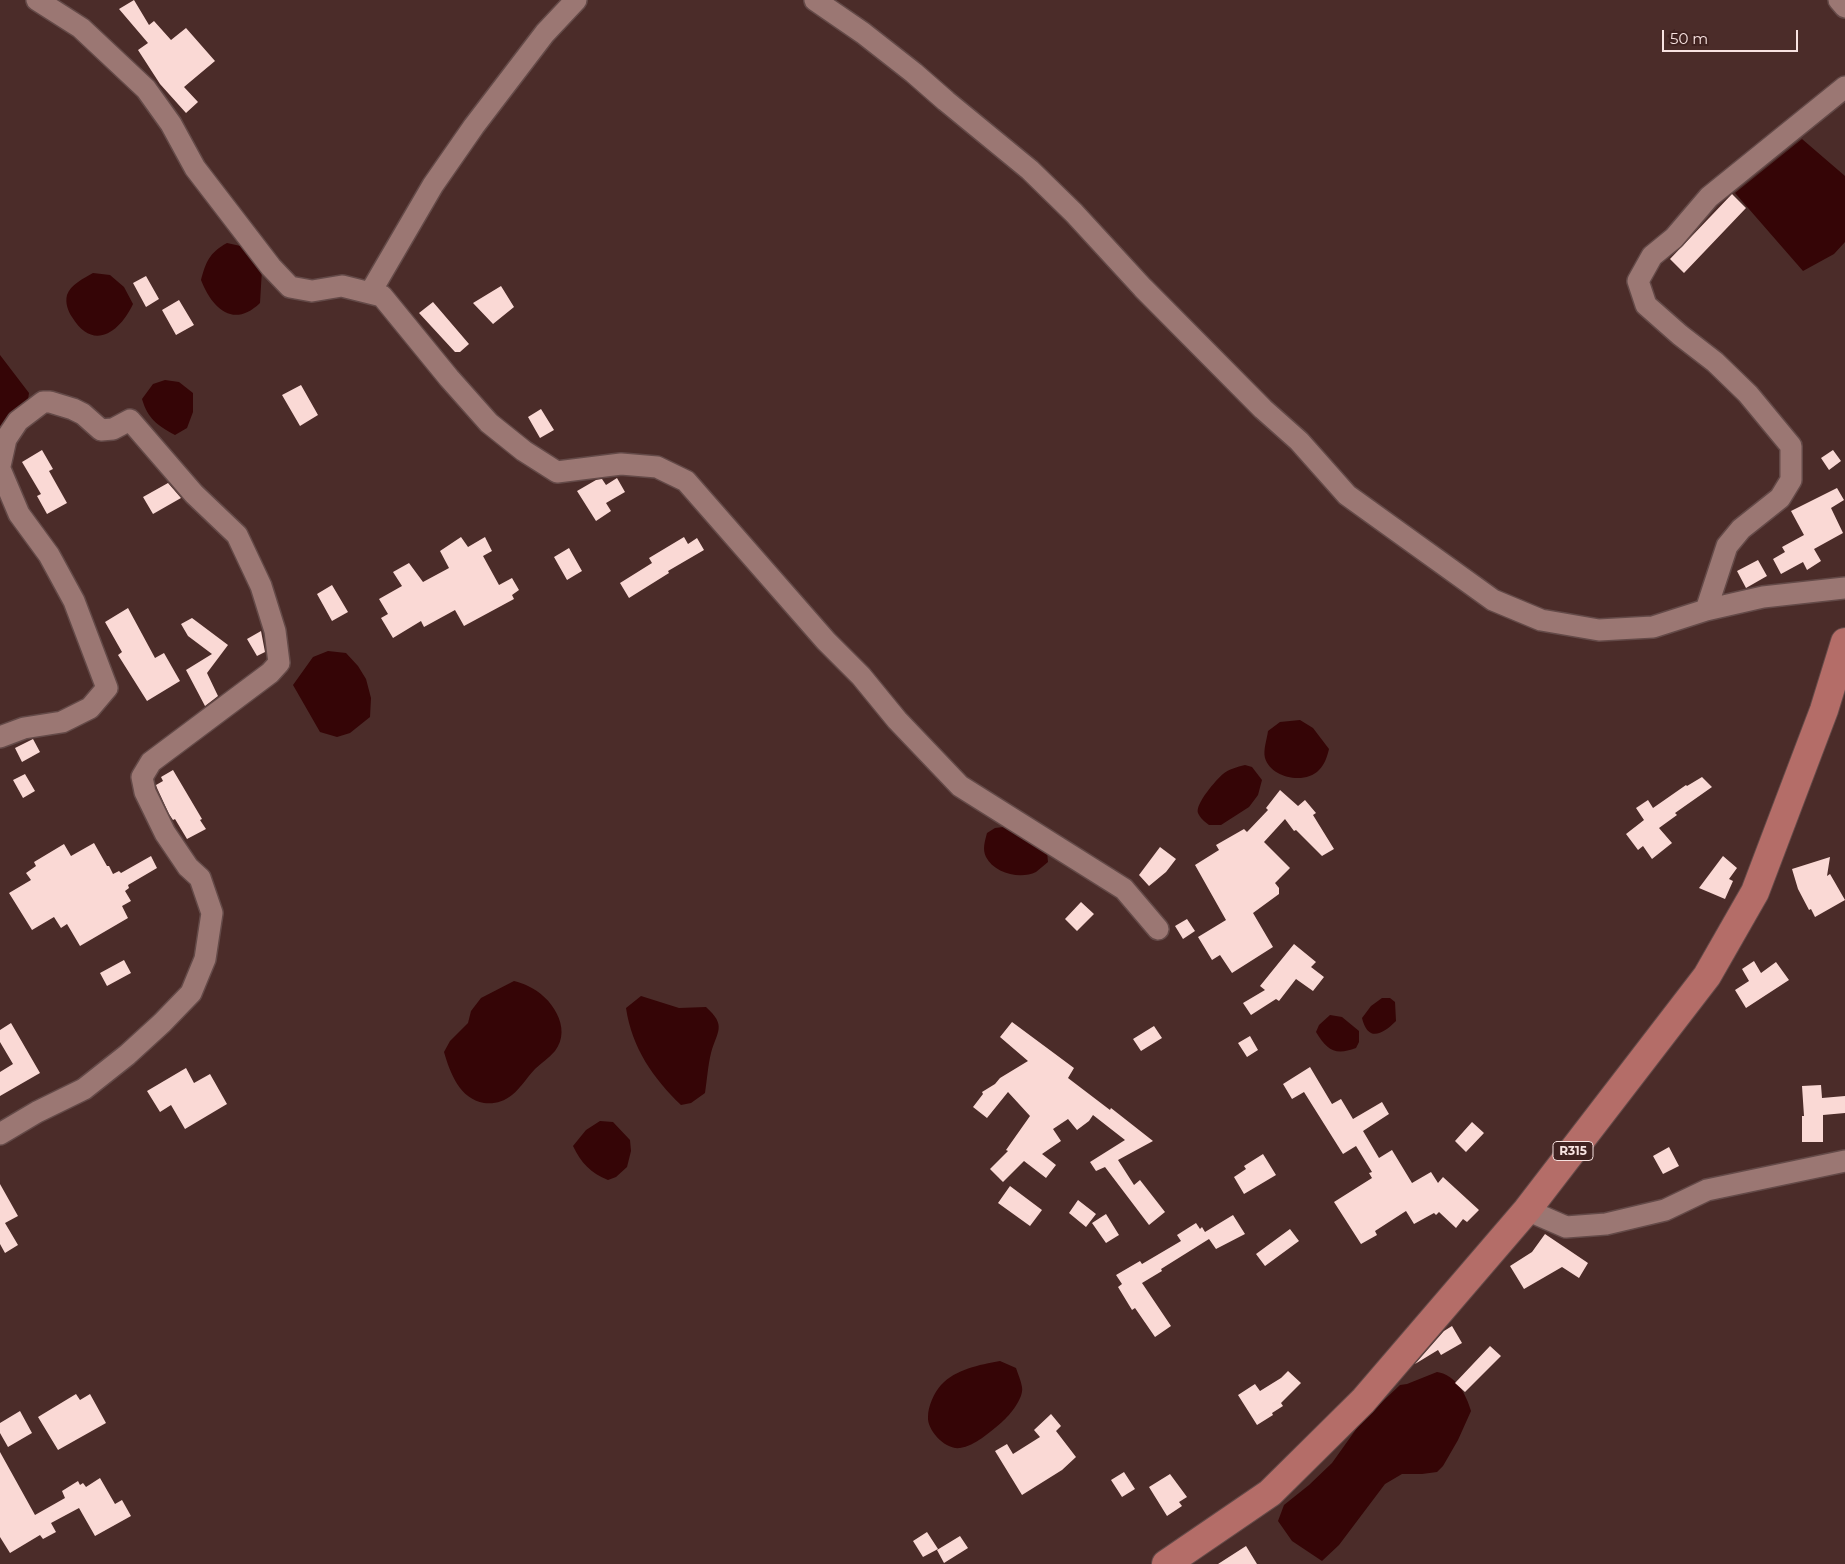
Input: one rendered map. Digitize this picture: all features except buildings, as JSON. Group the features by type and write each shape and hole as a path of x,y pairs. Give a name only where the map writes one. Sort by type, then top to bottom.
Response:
{"main road":[{"name":"R315","path":"1166,1564 1270,1493 1363,1401 1527,1210 1707,976 1755,892 1824,710 1845,642"}],"street":[{"path":"37,0 80,28 146,89 171,124 195,168 271,267 290,287 312,291 342,286 382,296 449,378 489,423 524,451 557,472 621,464 657,467 686,480 826,641 861,676 896,720 960,786 1124,889 1158,929"},
{"path":"370,293 433,185 474,126 545,33 576,0"},
{"path":"815,0 863,33 914,73 1030,170 1142,288 1263,409 1299,441 1347,495 1493,600 1541,620 1599,630 1653,627 1706,610 1763,597 1845,588"},
{"path":"1839,0 1845,7"},
{"path":"1706,610 1727,546 1741,530 1780,498 1792,480 1791,446 1741,387 1715,362 1646,305 1638,281 1652,256 1674,238 1709,198 1845,88"},
{"path":"0,737 24,728 62,722 90,708 107,688 74,601 48,555 19,514 0,468 6,440 18,420 43,402 50,402 73,409 83,414 101,430 113,429 130,420 194,494 237,535 261,586 275,631 279,662 270,673 150,762 142,777 145,792 154,812 188,867 200,878 212,913 205,959 191,992 162,1023 127,1055 84,1089 37,1112 0,1134"},
{"path":"1527,1210 1566,1227 1606,1224 1665,1210 1707,1190 1845,1161"}],"shaded area":[{"path":"1802,139 1845,176 1845,242 1834,254 1803,271 1735,193"},
{"path":"227,243 245,247 262,269 260,303 250,311 241,314 232,315 224,312 211,299 201,280 209,258 216,250"},
{"path":"93,273 110,275 124,287 133,304 128,314 114,330 97,336 89,334 80,328 69,312 66,301 71,288"},
{"path":"0,355 29,393 27,406 0,430"},
{"path":"165,380 179,382 193,393 193,412 187,428 175,435 150,417 142,399 153,384"},
{"path":"328,651 346,653 358,666 366,679 371,698 370,717 350,733 337,737 320,732 293,685 313,657"},
{"path":"1300,720 1313,728 1329,749 1327,758 1313,775 1297,778 1281,775 1268,765 1265,758 1265,744 1268,731 1280,722"},
{"path":"1245,765 1252,767 1262,780 1258,795 1249,807 1221,825 1209,825 1198,813 1203,798 1223,774 1230,769"},
{"path":"1012,826 1047,852 1048,862 1036,872 1023,875 1008,874 995,867 986,857 984,848 987,833 995,828"},
{"path":"514,981 537,991 551,1005 560,1023 562,1033 560,1042 555,1051 535,1069 512,1095 499,1102 484,1103 476,1101 462,1091 457,1084 444,1052 450,1041 468,1023 471,1011 481,998"},
{"path":"641,996 679,1008 706,1007 716,1019 719,1029 710,1058 705,1093 691,1103 681,1105 671,1095 653,1073 639,1049 633,1036 626,1008"},
{"path":"1382,998 1390,998 1395,1002 1396,1021 1386,1030 1376,1034 1368,1031 1362,1018 1371,1006"},
{"path":"1330,1015 1342,1017 1359,1031 1359,1042 1356,1048 1337,1051 1332,1050 1324,1043 1316,1032 1319,1025"},
{"path":"600,1121 613,1122 630,1140 631,1151 627,1167 616,1177 608,1180 587,1167 579,1158 573,1146 586,1130"},
{"path":"1000,1361 1016,1368 1022,1391 1016,1406 1002,1422 982,1438 966,1447 954,1448 949,1446 938,1438 928,1422 930,1404 938,1388 961,1371"},
{"path":"1437,1372 1455,1381 1463,1392 1471,1411 1458,1440 1443,1466 1437,1472 1402,1474 1385,1484 1339,1545 1322,1561 1292,1541 1278,1521 1284,1505 1332,1463 1362,1421 1400,1385"}]}
